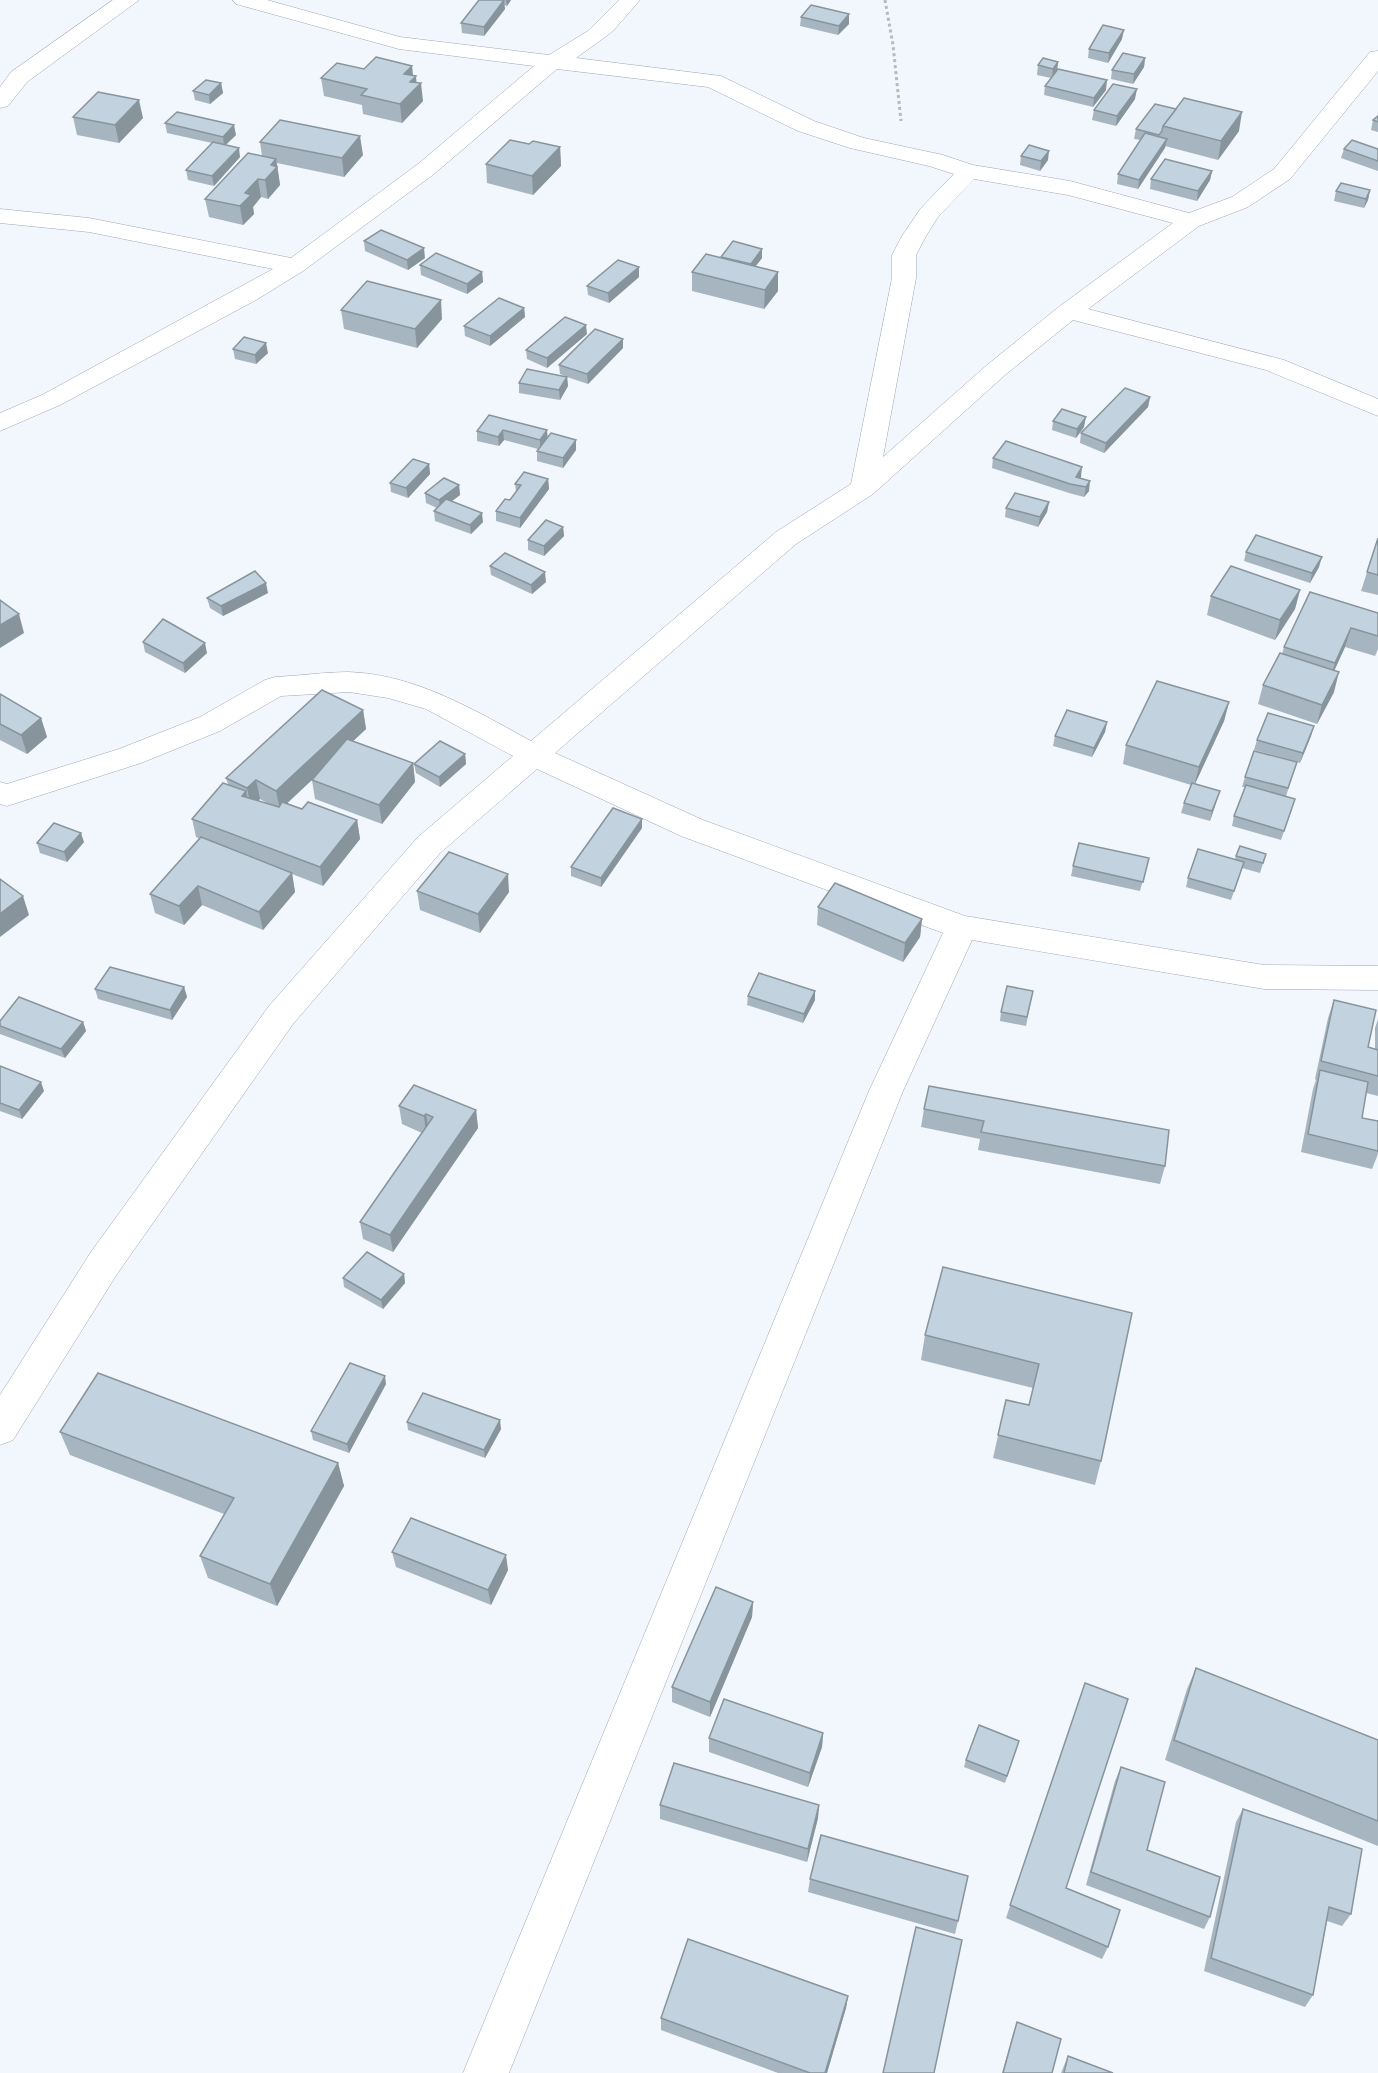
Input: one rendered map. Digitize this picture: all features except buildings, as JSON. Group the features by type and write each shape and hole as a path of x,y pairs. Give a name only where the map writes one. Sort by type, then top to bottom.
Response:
{"street":[{"path":"0,101 19,77 113,8 129,0"},
{"path":"243,0 399,43 713,81 806,126 858,143 969,171 1070,188 1191,221"},
{"path":"0,423 51,400 247,295 296,266 426,169 553,61 573,52 617,17 630,0"},
{"path":"0,1428 104,1263 281,1015 429,846 786,538 864,488 996,370 1069,311 1191,221 1240,202 1282,174 1378,57"},
{"path":"864,488 904,278 904,255 929,213 969,171"},
{"path":"0,216 89,225 296,266"},
{"path":"1069,311 1275,364 1378,408"},
{"path":"0,793 7,795 130,756 210,724 275,687 349,682 413,693 436,702 534,754 692,828 962,927 1264,977 1378,978"},
{"path":"486,2073 886,1091 962,927"}],"path":[{"path":"885,0 894,34 894,60 905,154"}]}
